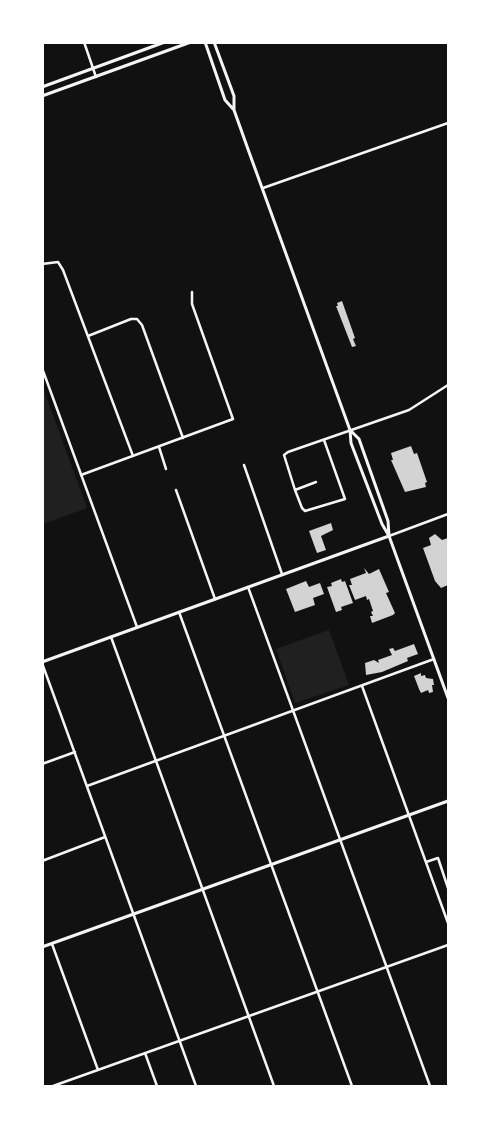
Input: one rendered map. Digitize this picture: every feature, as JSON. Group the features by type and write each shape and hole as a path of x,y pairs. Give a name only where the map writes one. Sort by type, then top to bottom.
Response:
{"main road":[{"path":"42,87 165,42"},
{"path":"42,96 191,42"},
{"path":"205,42 225,100 234,110"},
{"path":"214,42 234,96 234,110 350,430 351,443 382,524 389,536 448,698"},
{"path":"350,430 359,439 388,521 389,536"},
{"path":"42,662 389,536"},
{"path":"42,947 448,801"}],"street":[{"path":"84,42 96,77"},
{"path":"263,188 448,122"},
{"path":"42,264 58,262 63,270 133,456"},
{"path":"81,475 233,419 192,304 192,292"},
{"path":"88,336 132,319 137,319 142,325 183,438"},
{"path":"42,368 137,627"},
{"path":"324,440 345,499 305,511 295,490 284,455 350,430 410,410 448,385"},
{"path":"159,447 166,469"},
{"path":"244,466 282,574"},
{"path":"295,490 316,482"},
{"path":"176,490 215,599"},
{"path":"389,536 448,514"},
{"path":"248,587 430,1086"},
{"path":"179,612 352,1086"},
{"path":"110,637 274,1086"},
{"path":"87,786 434,659"},
{"path":"42,662 196,1086"},
{"path":"362,686 448,924"},
{"path":"42,764 75,752"},
{"path":"42,861 105,837"},
{"path":"426,862 438,858 448,882 448,888"},
{"path":"52,944 98,1070"},
{"path":"53,1086 249,1018 448,945"},
{"path":"145,1053 157,1086 155,1086"}],"shaded area":[{"path":"42,385 87,508 43,524 42,524"},
{"path":"329,630 349,685 295,703 276,649"}],"building":[{"path":"342,301 356,346 352,347 336,306 338,306 337,303"},
{"path":"411,446 414,454 417,453 427,482 425,483 426,487 405,492 391,460 393,460 391,453"},
{"path":"331,523 333,530 321,536 326,550 317,553 309,531"},
{"path":"435,534 442,540 448,538 448,585 441,588 435,581 423,548 431,545 429,538"},
{"path":"364,568 369,574 379,569 389,592 386,593 395,613 372,623 370,616 373,616 371,612 373,611 369,599 367,600 366,596 355,600 349,585 352,585 350,579 366,573"},
{"path":"341,579 342,582 345,581 353,603 341,607 342,610 336,612 327,587 332,586 331,583"},
{"path":"306,581 309,587 320,583 324,594 313,598 315,605 295,612 286,589"},
{"path":"414,644 418,654 407,658 408,661 382,672 366,675 365,663 374,660 379,663 378,660 392,655 389,649 393,648 395,651"},
{"path":"421,673 421,676 425,675 426,678 433,679 433,692 429,693 428,690 421,693 414,676"}]}
